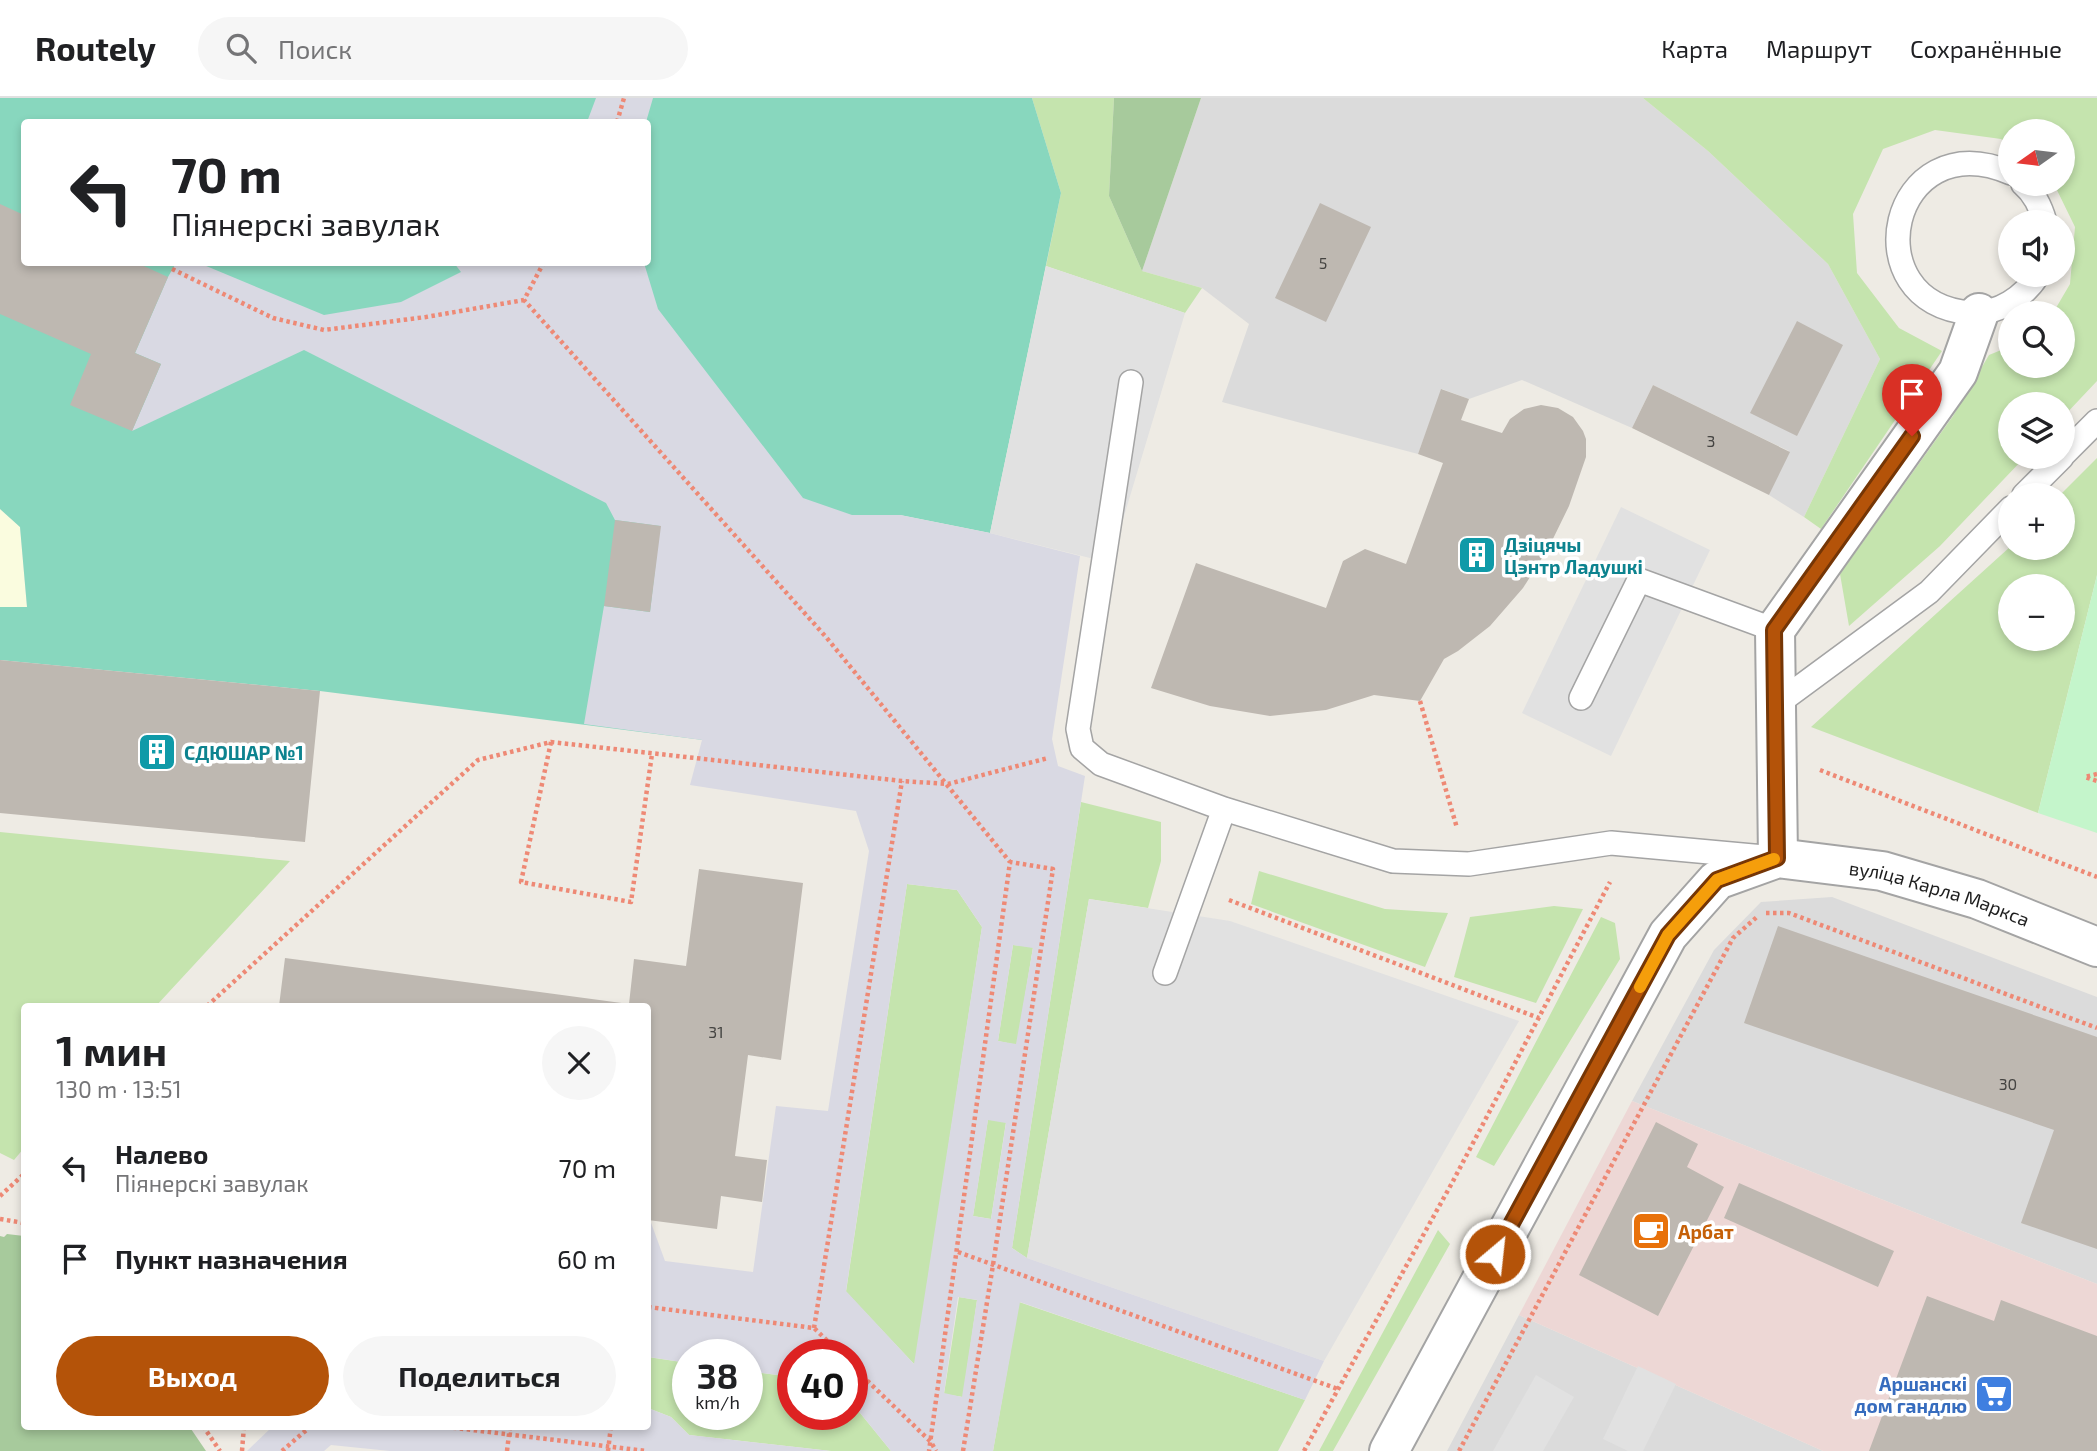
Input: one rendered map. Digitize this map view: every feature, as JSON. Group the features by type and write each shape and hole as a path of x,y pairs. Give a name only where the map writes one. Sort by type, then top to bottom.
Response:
{"street":[{"path":"1389,1451 1668,935 1717,880 1777,858 1774,630 1958,372 1979,313"},
{"name":"вуліца Карла Маркса","path":"1777,858 1882,871 1977,899 2097,947"}],"lane":[{"path":"1998,168 1989,164 1965,163 1943,169 1922,181 1908,199 1899,221 1897,245 1903,268 1915,288 1934,303 1955,312 1979,313 2002,307 2022,295 2028,287"},
{"path":"1131,382 1078,729 1082,748 1101,764 1224,809 1394,861 1469,864 1611,843 1777,858"},
{"path":"2075,443 2097,421"},
{"path":"2036,483 2049,469"},
{"path":"1777,704 1929,592 1998,521"},
{"path":"1581,698 1639,580 1774,630"},
{"path":"1165,973 1224,809"}],"path":[{"path":"618,119 624,98"},
{"path":"524,300 542,266"},
{"path":"172,270 273,318 324,330 426,317 524,300"},
{"path":"524,300 826,637 1010,862 1053,869 962,1451"},
{"path":"1420,701 1469,864"},
{"path":"210,1003 478,760 551,742 948,784 1082,748"},
{"path":"551,742 521,881 631,902 652,754"},
{"path":"1777,754 2097,877"},
{"path":"2097,774 2085,777 2097,781"},
{"path":"814,1328 902,781"},
{"path":"1304,1451 1452,1183 1630,845"},
{"path":"929,1451 1010,862"},
{"path":"1197,890 1539,1018"},
{"path":"1459,1451 1732,938 1762,913 1789,913 2097,1028"},
{"path":"0,1196 21,1177"},
{"path":"0,1219 21,1222"},
{"path":"958,1252 1338,1389"},
{"path":"651,1307 814,1328 825,1339"},
{"path":"868,1381 931,1442 936,1451"},
{"path":"206,1430 220,1451"},
{"path":"242,1451 244,1430"},
{"path":"282,1451 306,1430"},
{"path":"479,1430 608,1449 646,1451"},
{"path":"507,1451 509,1430"},
{"path":"608,1449 610,1430"}],"shaded area":[{"path":"596,98 653,98 647,119 588,119"},
{"path":"1201,98 1643,98 1708,151 1828,264 1880,359 1804,517 1769,495 1789,451 1653,385 1632,428 1522,380 1469,399 1442,389 1418,454 1222,402 1249,324 1202,288 1142,271"},
{"path":"174,266 206,266 324,315 401,302 461,272 456,266 645,266 658,309 803,498 852,515 900,515 990,533 1080,556 1052,739 1058,766 1085,776 1012,1248 1027,1258 1324,1361 1305,1400 1020,1302 993,1451 891,1451 868,1423 868,1339 777,1339 777,1375 763,1373 763,1339 672,1339 672,1361 651,1357 651,1223 665,1261 753,1272 776,1106 828,1111 869,851 856,811 690,785 702,740 584,724 604,606 650,612 660,526 615,520 606,503 304,350 132,431 161,364 135,353","holes":["907,884 957,890 982,927 914,1364 846,1291","1013,945 1033,948 1016,1044 998,1041","988,1120 1006,1123 991,1219 973,1216","958,1297 977,1300 962,1397 944,1393"]},
{"path":"1046,266 1185,313 1110,563 990,533"},
{"path":"1621,507 1710,550 1611,756 1522,713"},
{"path":"0,509 20,527 27,608 0,607"},
{"path":"1832,897 2097,997 2097,1284 1632,1101 1714,950 1761,902"},
{"path":"1089,899 1230,921 1519,1021 1324,1361 1027,1258"},
{"path":"1632,1101 2097,1284 2097,1451 1823,1451 1519,1315"},
{"path":"1519,1315 1823,1451 1447,1451"},
{"path":"1638,1366 1676,1384 1643,1451 1628,1451 1603,1439"},
{"path":"1536,1375 1574,1397 1543,1451 1493,1451"},
{"path":"651,1409 671,1417 672,1430 684,1430 689,1435 831,1451 390,1451 331,1445 324,1451 247,1451 269,1430 651,1430"}],"green space":[{"path":"0,98 1032,98 1061,193 990,533 900,515 703,740 320,691 0,660 0,607 27,607 20,527 0,509"},
{"path":"1032,98 1114,98 1109,196 1142,271 1202,288 1185,313 1046,266 1061,193"},
{"path":"1114,98 1201,98 1142,271 1109,196"},
{"path":"1643,98 2097,98 2097,381 2075,404 2075,392 1998,392 1998,469 2014,469 1940,546 1849,626 1840,574 1953,416 1989,355 1998,351 1998,378 2075,378 2075,301 2060,301 2068,287 2075,287 2075,210 2067,210 2060,196 2076,196 2076,119 1998,119 1998,139 1935,130 1883,149 1853,214 1857,273 1899,328 1942,351 1821,529 1804,517 1880,359 1828,264 1708,151"},
{"path":"2097,458 2097,575 2038,813 1811,727 1998,558 1998,560 2075,560 2075,483 2072,483"},
{"path":"2097,575 2097,833 2038,813"},
{"path":"1081,802 1161,822 1161,861 1148,908 1089,899 1027,1258 1012,1248"},
{"path":"0,832 290,861 159,1003 21,1003 21,1152 14,1160 0,1153"},
{"path":"1259,871 1385,909 1448,913 1425,967 1251,904"},
{"path":"907,884 957,890 982,927 915,1365 846,1292"},
{"path":"1554,906 1583,909 1536,1003 1454,977 1470,917"},
{"path":"1601,917 1615,923 1620,959 1494,1166 1476,1157"},
{"path":"1013,945 1033,947 1017,1045 998,1041"},
{"path":"988,1119 1006,1122 991,1219 973,1216"},
{"path":"1438,1230 1450,1244 1333,1451 1319,1451"},
{"path":"7,1234 21,1236 21,1430 192,1430 206,1451 0,1451 0,1236"},
{"path":"959,1297 977,1300 963,1397 944,1394"},
{"path":"1019,1302 1305,1400 1278,1451 993,1451"},
{"path":"651,1357 672,1361 672,1418 651,1409"},
{"path":"763,1373 777,1375 777,1430 868,1430 868,1423 891,1451 831,1451 689,1435 684,1430 763,1430"}],"building":[{"path":"1320,203 1371,227 1326,322 1275,298"},
{"path":"0,204 21,214 21,266 144,266 168,277 135,353 161,364 132,431 70,405 91,354 0,314"},
{"path":"1797,321 1843,345 1797,436 1750,413"},
{"path":"1653,385 1790,452 1769,495 1632,428"},
{"name":"Дзіцячы Цэнтр Ладушкі","path":"1441,389 1469,399 1461,420 1502,433 1510,419 1524,409 1541,405 1558,408 1573,417 1583,431 1586,457 1569,506 1549,547 1523,588 1490,626 1444,659 1420,701 1374,695 1326,710 1270,716 1210,706 1151,688 1196,563 1326,608 1343,561 1365,549 1406,564 1443,463 1418,454"},
{"path":"615,520 661,526 650,612 604,606"},
{"name":"СДЮШАР №1","path":"0,660 320,691 305,842 0,813"},
{"path":"699,869 803,883 781,1060 748,1055 735,1156 767,1160 762,1202 721,1196 717,1229 651,1220 651,1003 629,1003 634,959 686,966"},
{"path":"1778,926 2097,1037 2097,1249 2021,1223 2054,1130 1744,1023"},
{"path":"285,958 622,1003 279,1003"},
{"name":"Арбат","path":"1656,1122 1698,1144 1687,1167 1724,1187 1658,1316 1579,1275"},
{"path":"1739,1183 1894,1251 1878,1287 1724,1218"},
{"name":"Аршанскі дом гандлю","path":"1927,1296 1994,1321 2001,1300 2097,1336 2097,1451 1869,1451"}],"slow traffic":[{"path":"1640,987 1668,935 1717,880 1774,859"}],"place":[{"name":"Дзіцячы Цэнтр Ладушкі","path":"1477,555"},
{"name":"СДЮШАР №1","path":"157,752"},
{"name":"Арбат","path":"1651,1231"},
{"name":"Аршанскі дом гандлю","path":"1994,1394"}],"route":[{"path":"1495,1254 1668,935 1717,880 1777,858 1774,630 1912,436"}]}
